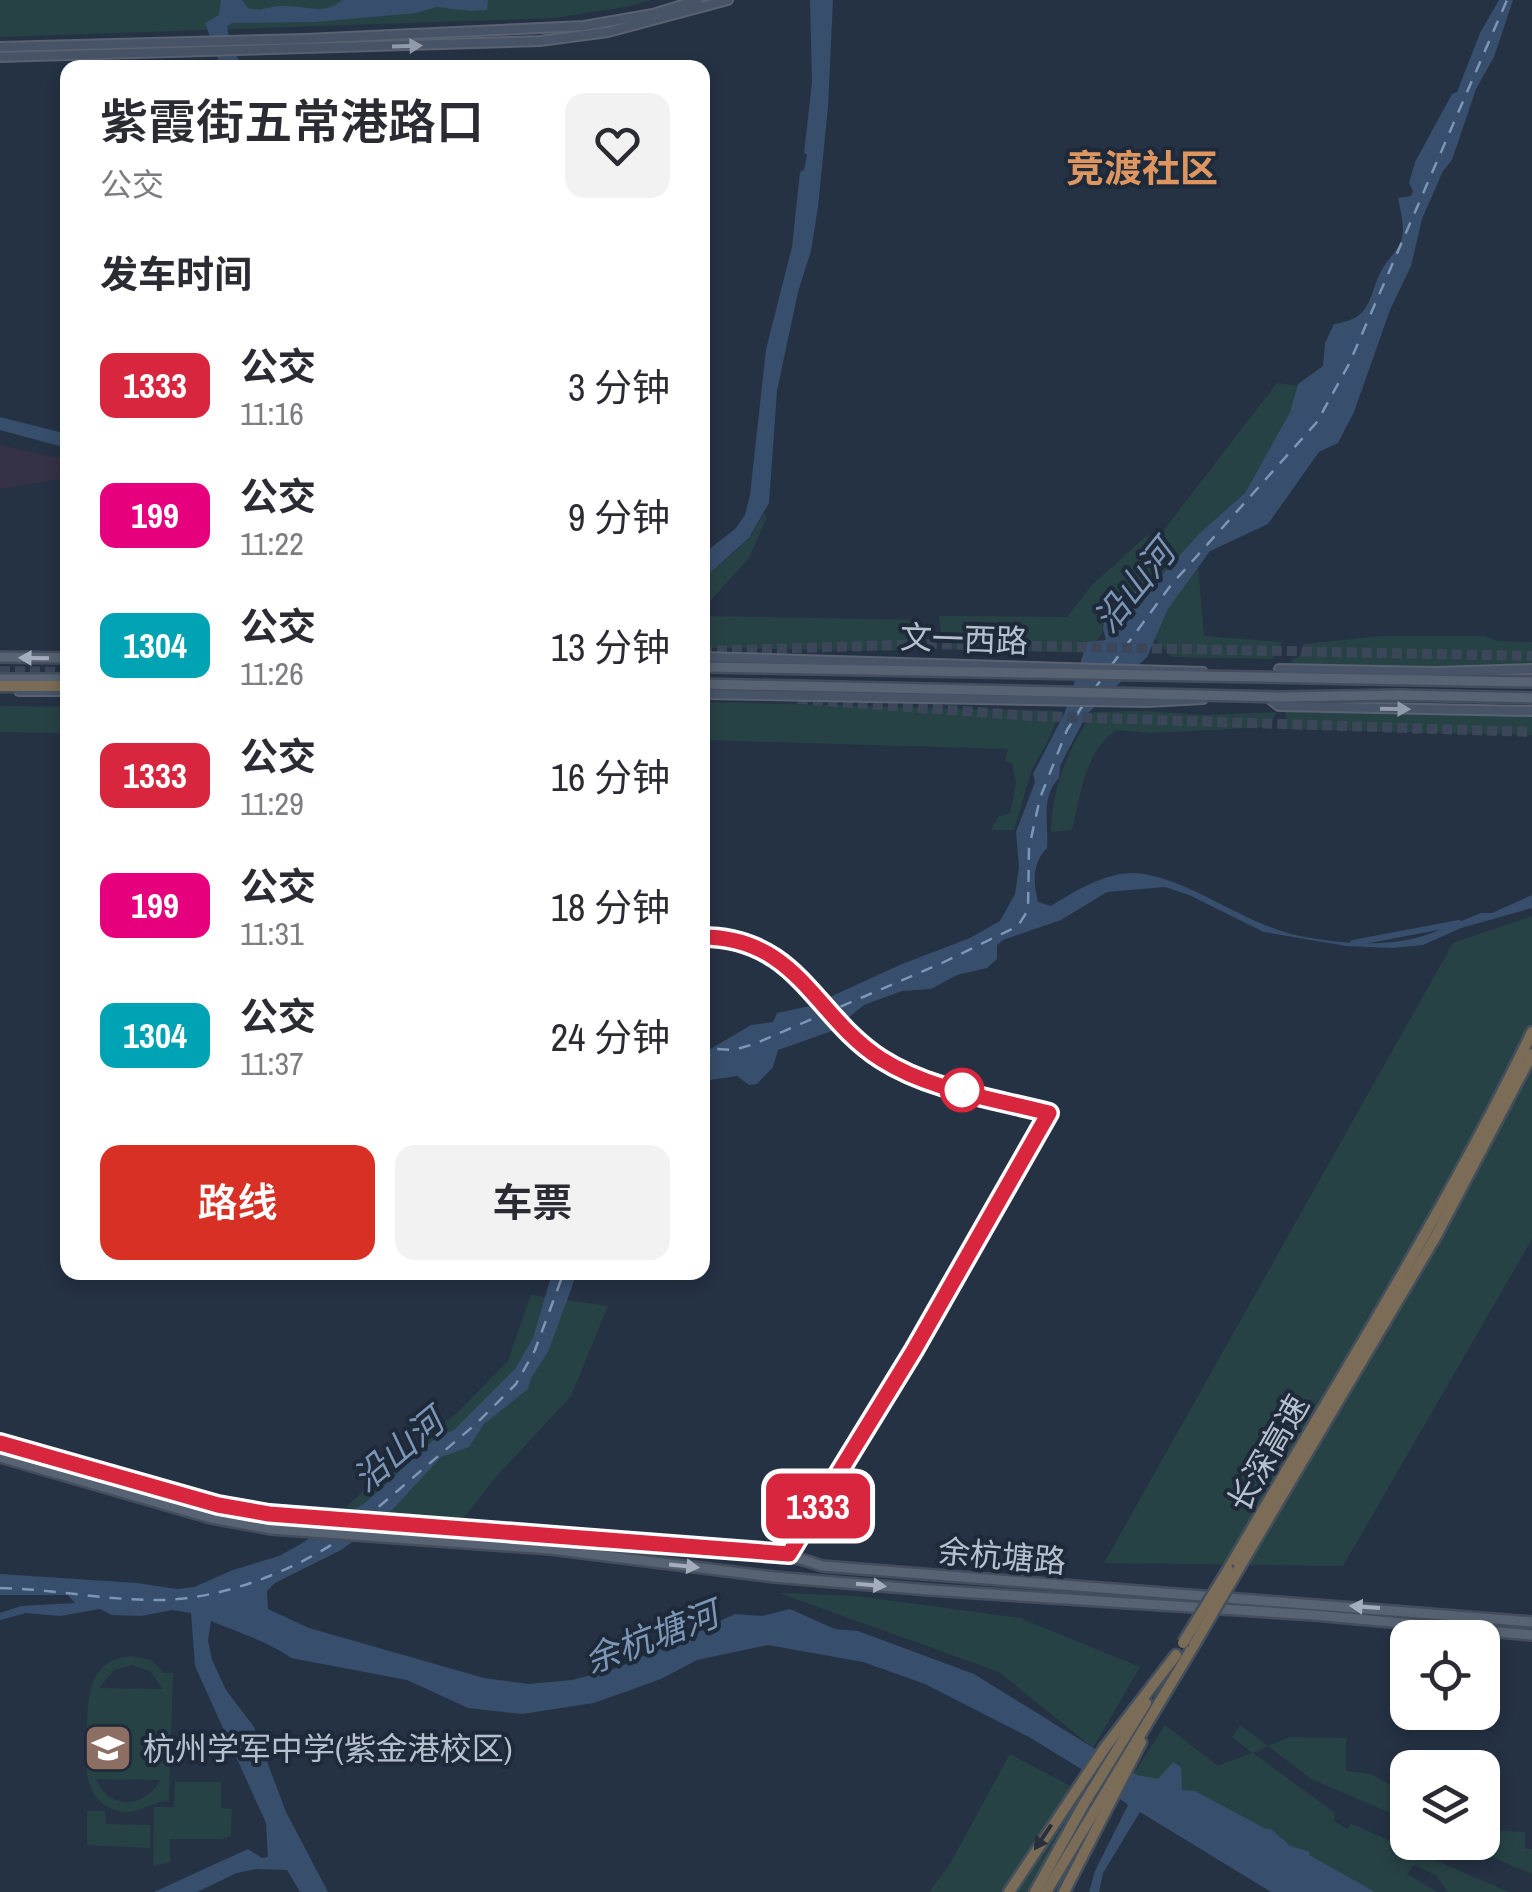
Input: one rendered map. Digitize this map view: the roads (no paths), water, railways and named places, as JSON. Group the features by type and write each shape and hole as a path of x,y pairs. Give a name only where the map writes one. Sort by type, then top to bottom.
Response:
{"highway":[{"path":"0,685 60,686"},
{"name":"长深高速","path":"1233,1569 1428,1232 1532,1032"},
{"name":"长深高速","path":"1036,1892 1436,1236 1532,1054"},
{"path":"1009,1891 1103,1751 1180,1658"},
{"path":"1064,1891 1180,1658"},
{"name":"长深高速","path":"1046,1892 1093,1799"}],"main road":[{"path":"0,57 584,26 638,17 698,0"},
{"path":"240,44 540,41 608,32 728,0"},
{"path":"0,46 210,45"},
{"path":"0,657 60,658"},
{"name":"文一西路","path":"710,657 1005,665 1224,677 1532,682"},
{"name":"文一西路","path":"710,668 1161,673"},
{"path":"1279,668 1382,672 1532,669"},
{"path":"1382,672 1406,679 1434,672"},
{"name":"文一西路","path":"710,684 1149,698"},
{"name":"文一西路","path":"710,694 1010,699 1222,695 1532,698"},
{"path":"1266,696 1279,706 1532,711"},
{"name":"余杭塘路","path":"0,1443 218,1505 319,1520 599,1537 789,1554 822,1566 1532,1622"},
{"name":"余杭塘路","path":"0,1457 212,1518 306,1532 550,1550 774,1577 1314,1614 1532,1635"}],"water":[{"path":"221,0 242,0 248,8 257,10 279,6 320,9 342,0 488,0 487,10 437,7 416,13 316,22 232,23 227,26 229,37 240,60 218,60 205,23 219,15"},
{"path":"810,0 833,0 818,207 777,391 769,503 749,538 710,573 710,549 735,529 745,515 750,495 766,349 792,247 800,172 807,155 804,153 812,82"},
{"path":"1499,0 1513,0 1452,160 1443,171 1422,219 1411,266 1338,443 1319,452 1268,524 1210,551 1168,609 1147,657 1087,714 1049,794 1047,848 1036,866 1035,880 1038,902 1051,906 1108,877 1144,874 1183,886 1279,930 1358,943 1416,938 1532,895 1532,908 1461,928 1423,945 1392,948 1346,946 1264,932 1165,887 1107,892 1061,920 1003,940 997,945 997,959 987,968 957,975 931,989 902,991 864,1005 832,1031 778,1050 773,1067 757,1084 749,1085 737,1076 710,1080 710,1049 751,1025 773,1022 777,1013 810,1006 970,938 1000,921 1015,894 1019,867 1016,832 1035,782 1033,774 1065,712 1087,642 1106,640 1103,629 1108,590 1123,594 1151,587 1200,533 1245,493 1290,412 1298,384 1323,366 1325,343 1334,324 1348,321 1364,310 1386,263 1400,245 1403,228 1398,198 1411,196 1409,183 1415,162 1452,94 1457,92 1480,33"},
{"path":"0,417 60,432 60,446 0,430"},
{"path":"550,1280 574,1280 548,1352 528,1389 484,1424 469,1447 441,1457 393,1509 343,1549 275,1583 267,1591 268,1609 309,1628 484,1678 529,1684 572,1680 617,1668 735,1614 762,1616 790,1609 835,1629 858,1631 974,1674 1137,1775 1158,1779 1173,1762 1181,1767 1182,1790 1195,1791 1271,1829 1290,1846 1310,1852 1309,1855 1375,1892 1271,1892 1140,1812 1103,1873 1099,1892 1089,1892 1095,1871 1128,1805 1086,1772 1029,1737 925,1684 863,1662 768,1645 697,1660 661,1679 594,1703 522,1714 468,1708 407,1680 291,1658 211,1621 208,1640 212,1660 226,1690 254,1727 286,1812 328,1892 300,1892 287,1870 256,1869 237,1873 197,1892 154,1892 248,1849 262,1858 268,1857 266,1823 195,1666 191,1613 172,1610 141,1616 112,1615 100,1609 60,1616 26,1613 0,1620 0,1613 21,1606 75,1603 68,1595 0,1595 0,1574 177,1589 194,1587 279,1556 366,1502 437,1437 454,1430 515,1369 533,1338"}],"waterway":[{"path":"1353,943 1459,923"}],"tunnel":[{"path":"710,651 933,644 1532,656"},
{"path":"0,671 60,672"},
{"path":"798,699 1032,716 1532,732"}],"place":[{"name":"杭州学军中学(紫金港校区)","path":"108,1748"}],"district":[{"name":"竞渡社区","path":"1142,168"}],"water label":[{"name":"沿山河","path":"1134,586"},
{"name":"沿山河","path":"398,1450"},
{"name":"余杭塘河","path":"651,1637"}]}
